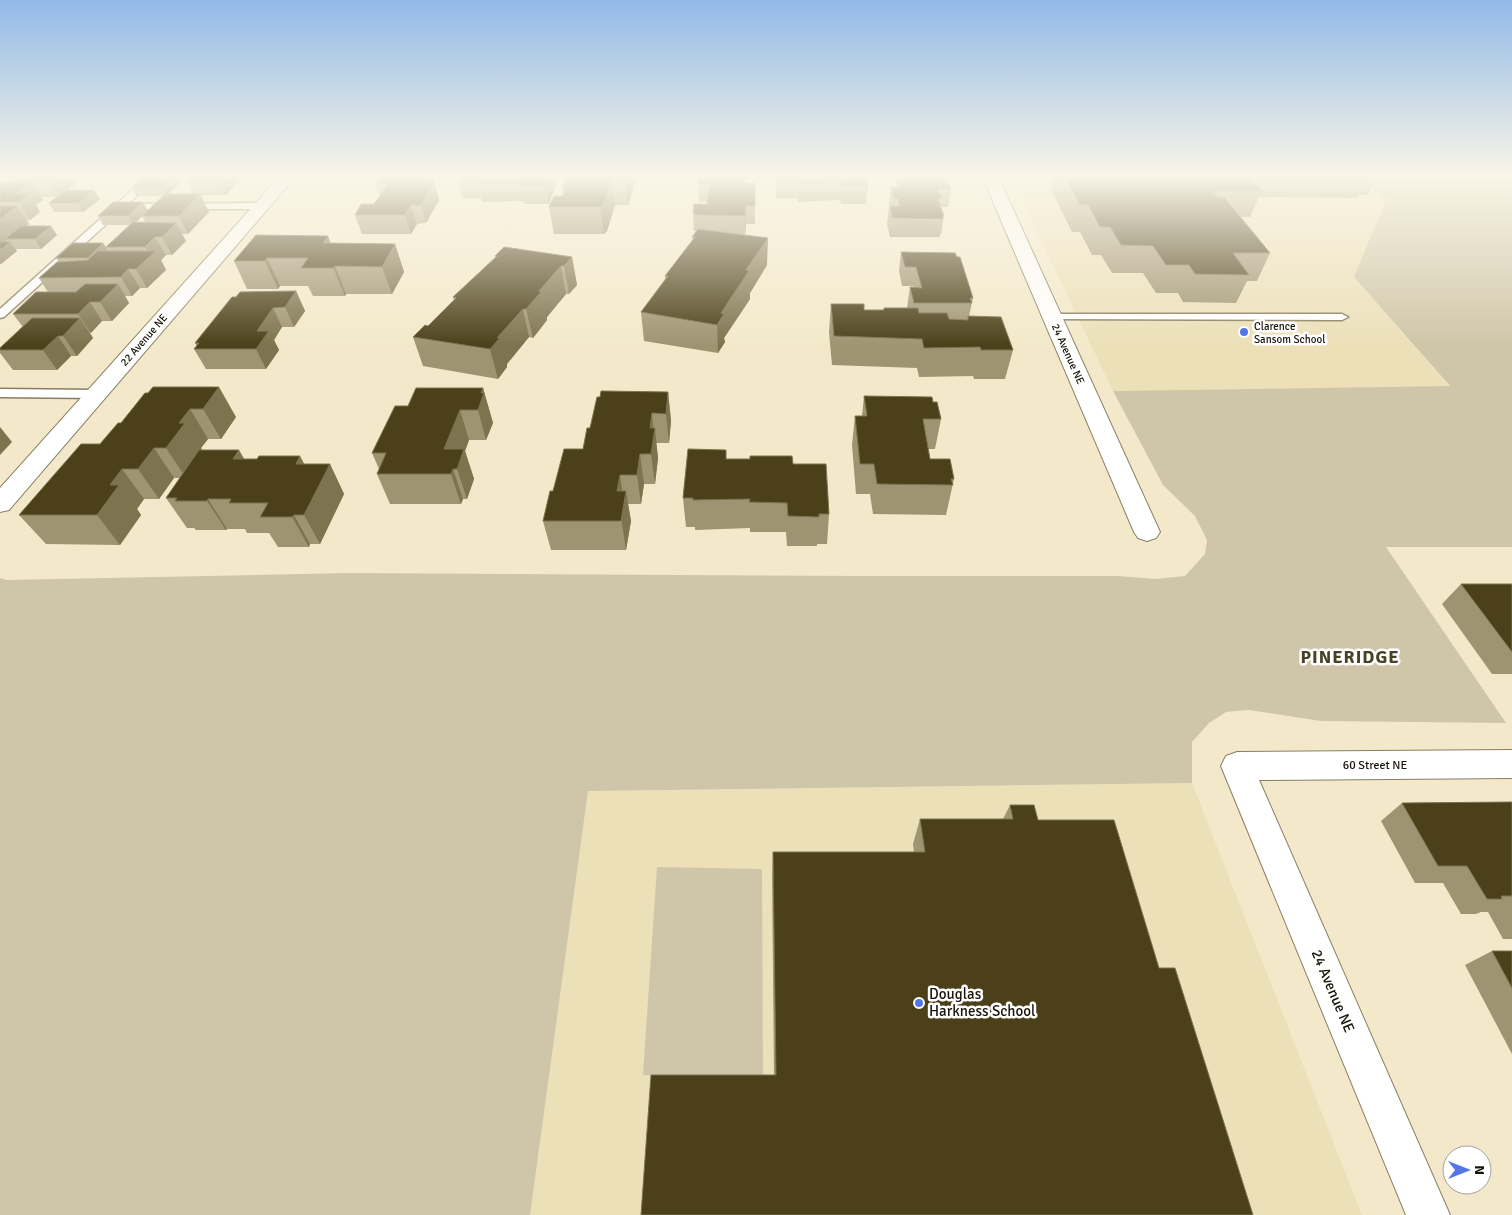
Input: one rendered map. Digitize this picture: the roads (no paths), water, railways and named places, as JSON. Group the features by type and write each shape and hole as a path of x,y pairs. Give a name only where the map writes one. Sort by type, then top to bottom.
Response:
{"street":[{"name":"22 Avenue NE","path":"0,504 237,233"},
{"name":"24 Avenue NE","path":"1015,233 1147,532"},
{"name":"60 Street NE","path":"1238,766 1512,764"},
{"name":"24 Avenue NE","path":"1238,766 1428,1215"}],"lane":[{"path":"0,315 91,233"},
{"path":"1052,318 1342,317"},
{"path":"0,393 96,394"}],"place":[{"name":"Clarence Sansom School","path":"1244,332"},
{"name":"Douglas Harkness School","path":"919,1003"}],"district":[{"name":"PINERIDGE","path":"1350,657"}]}
